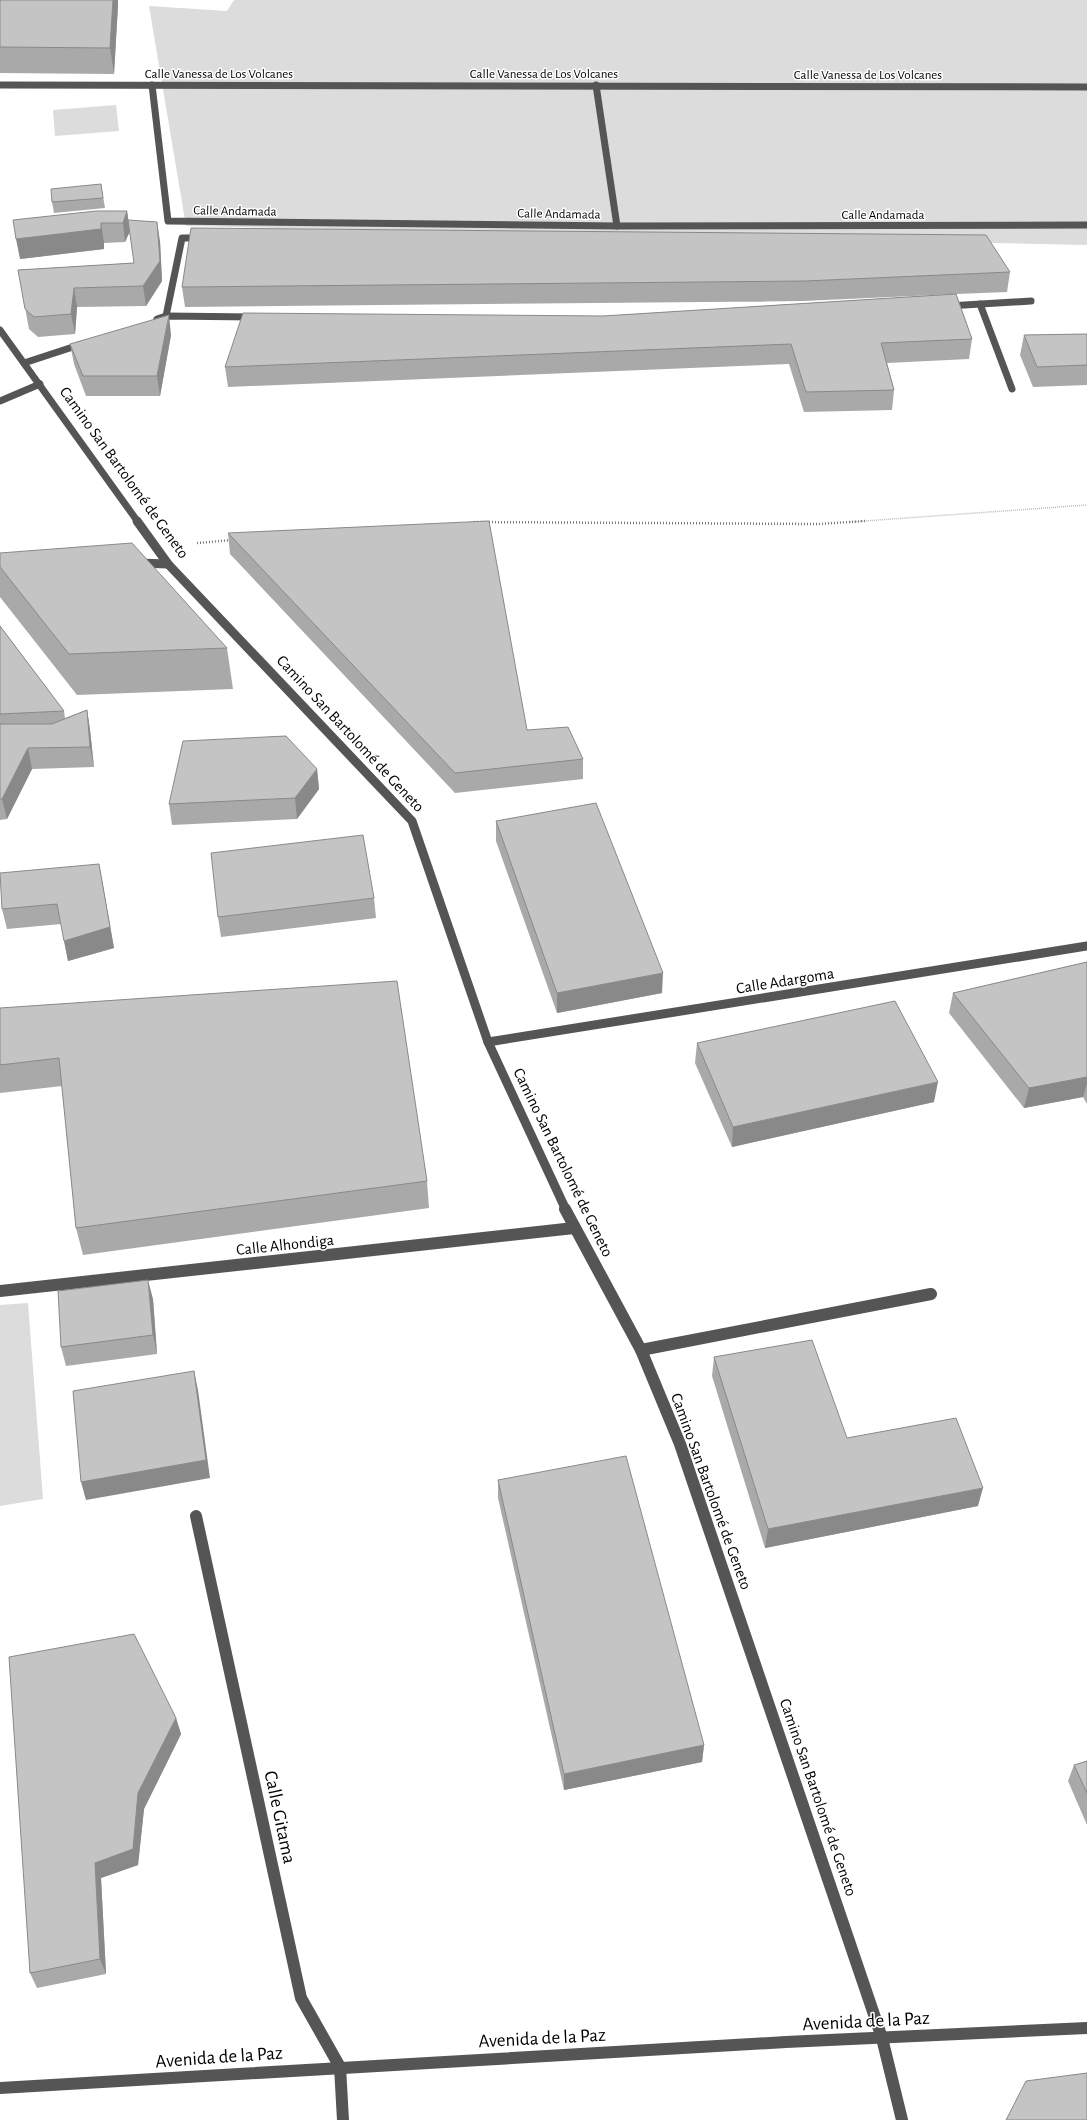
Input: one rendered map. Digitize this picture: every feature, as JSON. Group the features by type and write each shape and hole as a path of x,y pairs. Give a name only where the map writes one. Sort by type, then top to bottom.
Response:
{"street":[{"name":"Calle Vanessa de Los Volcanes","path":"0,85 1087,87"},
{"name":"Calle Andamada","path":"152,85 168,221 617,226 1087,225"},
{"path":"596,85 617,226"},
{"path":"166,316 182,238 213,238"},
{"path":"941,306 1032,302"},
{"path":"980,304 1012,389"},
{"path":"152,321 166,316 261,317"},
{"name":"Camino San Bartolomé de Geneto","path":"0,330 168,564 412,821 488,1042 574,1228 641,1350 680,1444 882,2038 902,2120"},
{"path":"24,363 92,340"},
{"path":"0,401 40,384"},
{"path":"126,563 168,564"},
{"name":"Calle Adargoma","path":"488,1042 1087,946"},
{"name":"Calle Alhondiga","path":"0,1291 574,1228"},
{"path":"641,1350 931,1294"},
{"name":"Calle Gitama","path":"196,1516 301,1998 340,2067 343,2120"},
{"name":"Avenida de la Paz","path":"0,2088 340,2067 1087,2028"}],"path":[{"path":"472,522 818,524 1087,505"},
{"path":"155,546 234,540"}],"shaded area":[{"path":"234,0 1087,0 1087,245 186,226 149,6 227,11"},
{"path":"116,105 119,131 55,136 53,110"},
{"path":"28,1303 43,1499 0,1506 0,1305"}],"building":[{"path":"0,0 113,0 110,48 0,47"},
{"path":"101,184 103,198 52,202 51,189"},
{"path":"96,211 127,211 123,223 101,223 101,229 16,239 13,220"},
{"path":"128,220 157,222 160,261 143,286 74,288 71,314 34,317 25,309 18,270 134,263"},
{"path":"191,228 986,235 1010,272 805,281 182,287"},
{"path":"956,294 972,339 881,343 894,390 806,392 791,344 225,367 243,313 603,316"},
{"path":"169,315 157,376 83,376 70,344"},
{"path":"1087,334 1087,365 1037,367 1024,335"},
{"path":"489,521 527,730 568,727 583,759 455,773 228,533"},
{"path":"132,543 227,648 69,654 0,567 0,553"},
{"path":"0,626 64,711 0,714"},
{"path":"87,710 90,747 28,748 2,799 0,799 0,724 52,724"},
{"path":"286,736 317,769 295,798 169,804 183,741"},
{"path":"596,803 663,973 557,993 496,821"},
{"path":"363,835 374,898 218,917 211,853"},
{"path":"99,864 110,927 64,941 57,904 2,909 0,873"},
{"path":"1087,962 1087,1077 1029,1088 953,993"},
{"path":"397,981 427,1181 76,1228 59,1058 0,1065 0,1008"},
{"path":"895,1001 938,1082 733,1127 697,1043"},
{"path":"148,1280 153,1335 61,1347 58,1291"},
{"path":"812,1340 847,1438 956,1418 983,1488 768,1529 714,1357"},
{"path":"194,1371 206,1460 81,1482 73,1391"},
{"path":"626,1456 704,1745 564,1774 498,1480"},
{"path":"134,1634 176,1718 138,1793 133,1849 95,1863 100,1959 30,1973 9,1657"},
{"path":"1087,1761 1087,1793 1074,1765"},
{"path":"1087,2073 1087,2120 1006,2120 1026,2081"}]}
